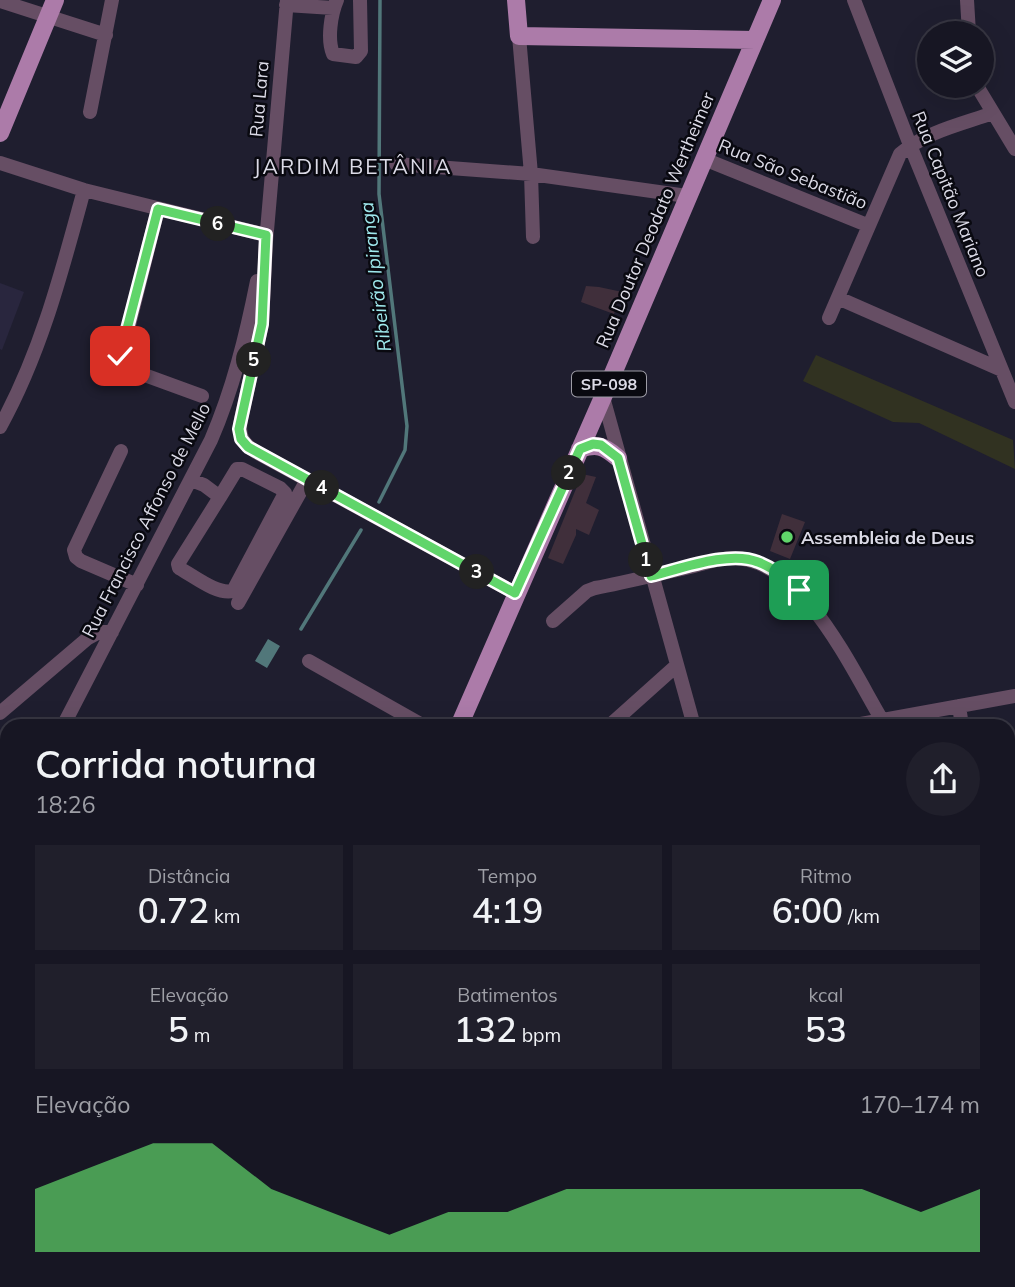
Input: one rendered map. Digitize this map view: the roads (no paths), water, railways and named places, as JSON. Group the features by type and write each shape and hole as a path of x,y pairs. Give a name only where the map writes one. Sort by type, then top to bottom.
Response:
{"main road":[{"path":"516,0 519,36 755,40"},
{"name":"Rua Doutor Deodato Wertheimer","path":"462,719 772,0"},
{"path":"0,133 51,8"},
{"path":"580,449 593,444 601,445 618,458"}],"street":[{"path":"90,112 112,0"},
{"path":"287,3 335,4 330,47 333,54 356,57 361,51 360,0"},
{"name":"Rua Capitão Mariano","path":"854,0 1015,402"},
{"path":"967,0 968,21"},
{"path":"0,1 51,8 106,35"},
{"name":"Rua Lara","path":"266,239 287,3"},
{"path":"519,36 531,174 533,237"},
{"path":"984,98 1015,149"},
{"path":"829,318 900,153 910,145 993,113"},
{"name":"Rua São Sebastião","path":"704,159 867,225"},
{"path":"0,163 84,190 266,239 262,324 239,429 241,439 248,447 515,593"},
{"path":"396,164 531,174 687,196"},
{"path":"0,427 49,317 84,190"},
{"path":"158,209 120,361 122,366 202,396"},
{"name":"Rua Francisco Affonso de Mello","path":"67,719 191,480 226,405 247,333 266,239"},
{"path":"838,298 1002,370"},
{"path":"603,397 692,719"},
{"path":"121,451 74,550 81,561 137,585"},
{"path":"242,468 285,493 233,591 229,592 179,568 178,564 220,497 237,470 242,468"},
{"path":"191,480 204,485 220,497"},
{"path":"239,603 307,480"},
{"path":"553,621 587,591 730,558 756,560 774,569 804,596 881,719"},
{"path":"0,713 88,638 99,632 112,632"},
{"path":"309,661 413,719"},
{"path":"617,719 676,666"},
{"path":"888,719 1015,696"},
{"path":"959,706 961,719"}],"waterway":[{"name":"Ribeirão Ipiranga","path":"379,502 405,450 407,426 379,194 380,0"},
{"path":"301,629 361,530"}],"place":[{"name":"Assembleia de Deus","path":"787,537"}],"district":[{"name":"JARDIM BETÂNIA","path":"353,166"}]}
